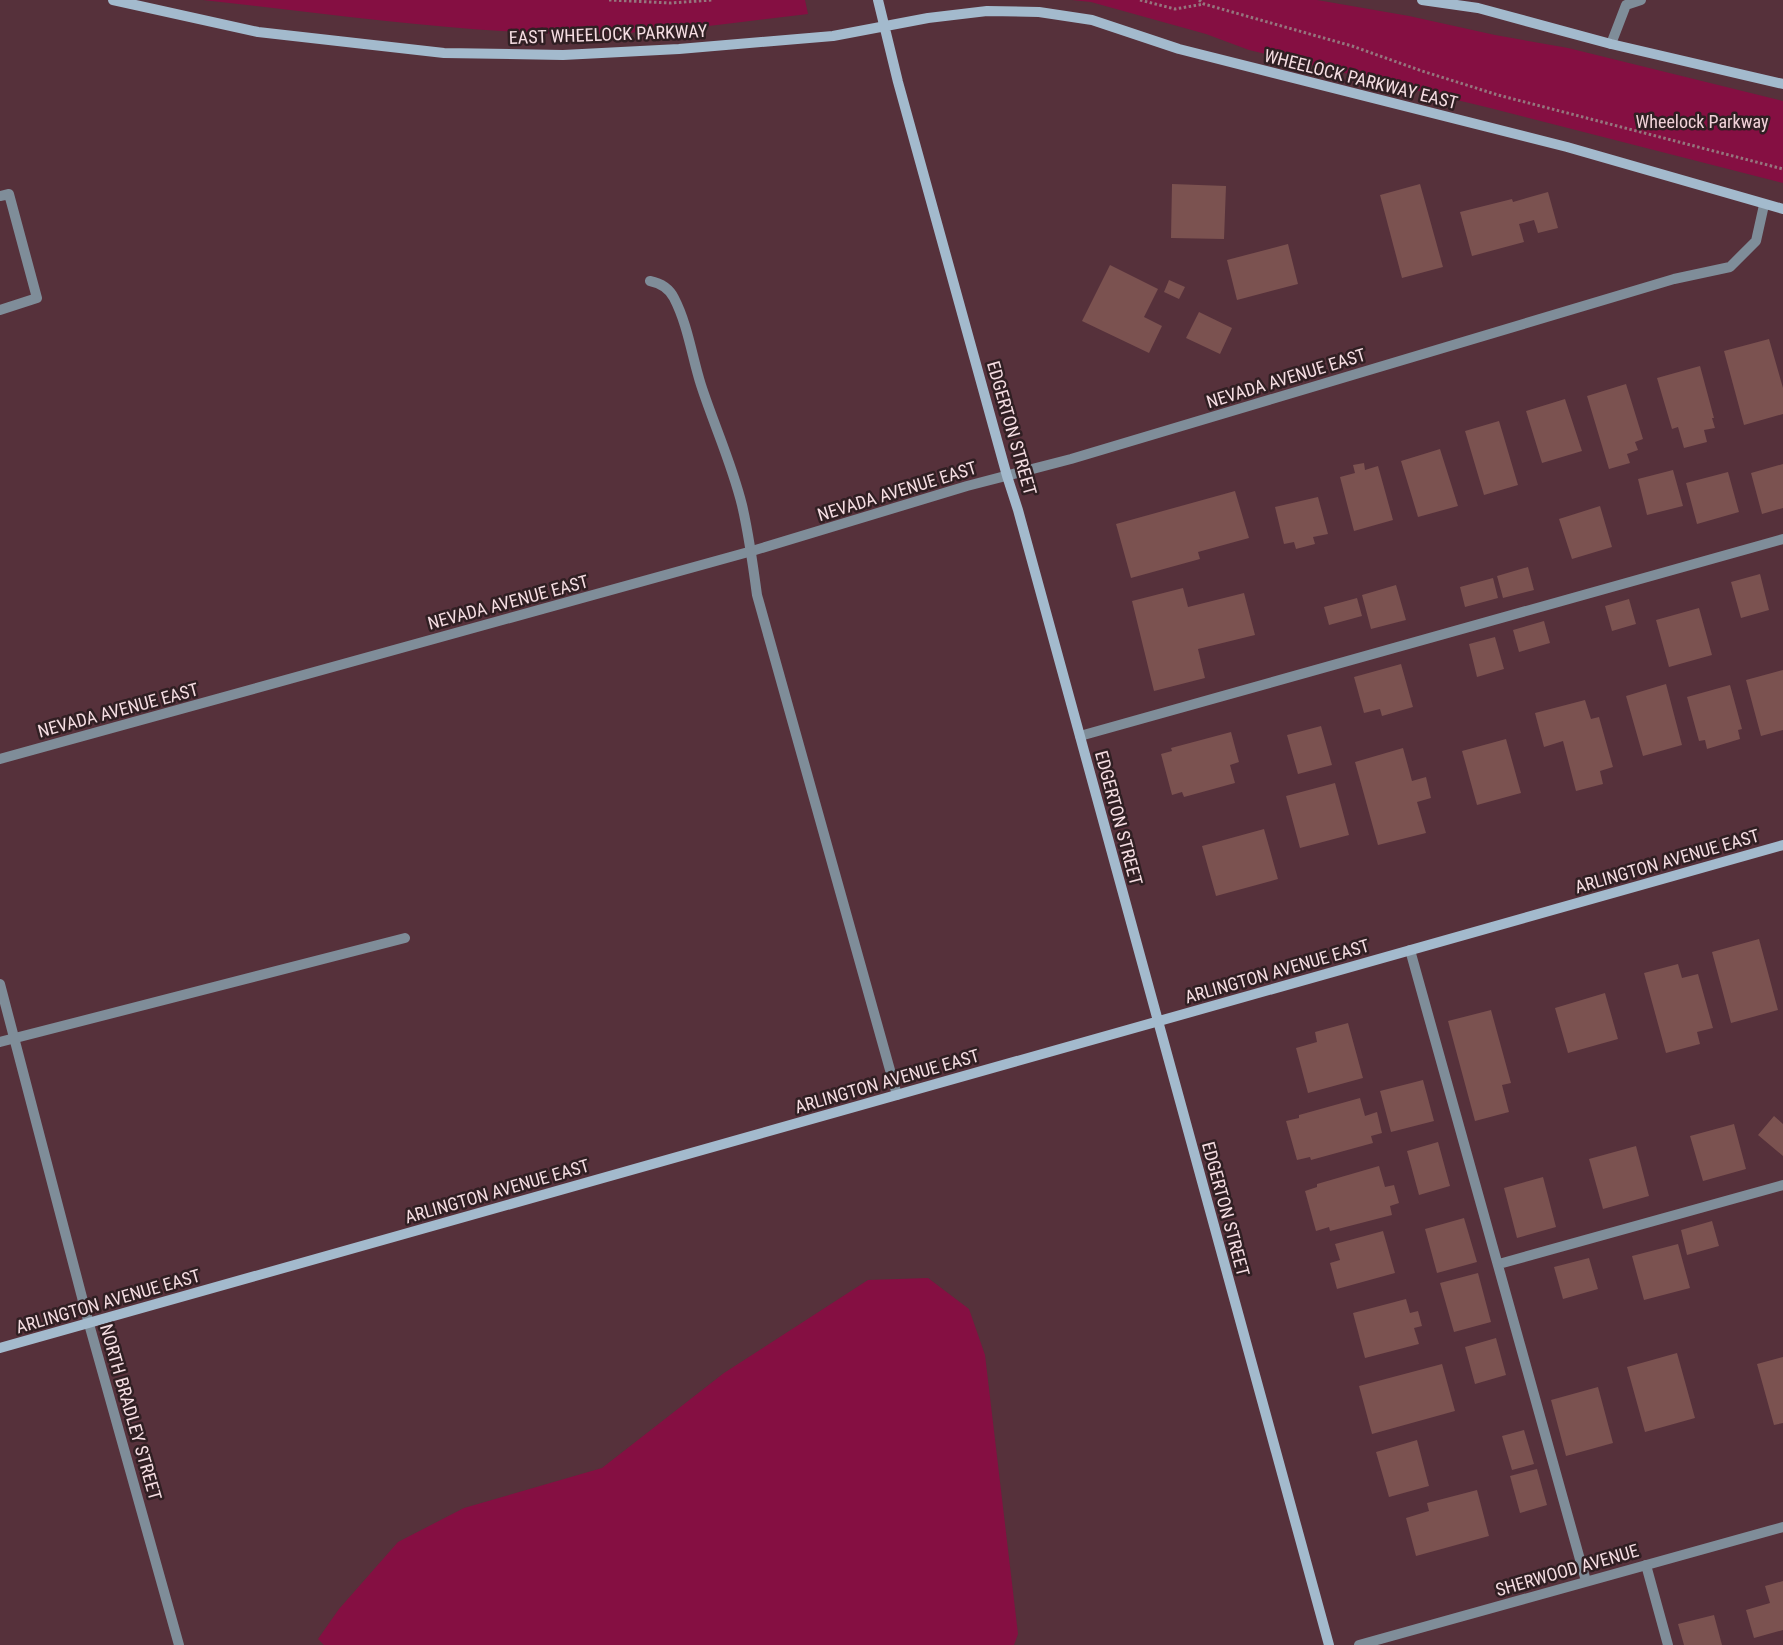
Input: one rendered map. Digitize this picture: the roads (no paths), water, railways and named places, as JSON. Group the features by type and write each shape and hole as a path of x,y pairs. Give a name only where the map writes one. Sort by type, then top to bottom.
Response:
{"street":[{"name":"EAST WHEELOCK PARKWAY","path":"113,0 258,32 444,53 563,55 679,49 833,36 928,18"},
{"name":"EDGERTON STREET","path":"878,0 898,82 1018,510 1329,1645"},
{"path":"1422,0 1478,8 1611,44 1783,84"},
{"path":"1611,44 1626,5 1641,0"},
{"name":"WHEELOCK PARKWAY EAST","path":"928,18 987,11 1040,12 1092,20 1180,49 1567,147 1783,209"},
{"path":"0,196 9,194 37,298 0,310"},
{"name":"NEVADA AVENUE EAST","path":"0,759 752,551 967,486 1071,459 1674,279 1730,266 1756,241 1764,205"},
{"path":"650,281 659,283 666,288 673,296 681,315 701,385 742,503 752,551 757,595 897,1095"},
{"path":"1080,736 1783,539"},
{"name":"ARLINGTON AVENUE EAST","path":"0,1348 1783,845"},
{"path":"0,1042 405,938"},
{"path":"1410,950 1586,1582"},
{"name":"NORTH BRADLEY STREET","path":"0,984 89,1324 180,1645"},
{"path":"1499,1264 1783,1185"},
{"name":"SHERWOOD AVENUE","path":"1359,1645 1783,1527"},
{"path":"1646,1565 1668,1645"}],"park label":[{"name":"Wheelock Parkway","path":"1702,121"}]}
